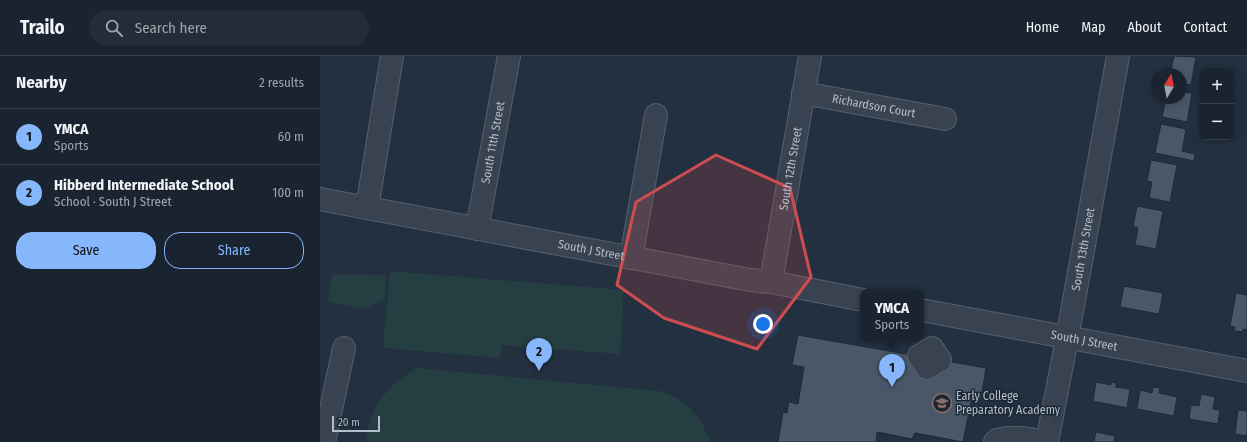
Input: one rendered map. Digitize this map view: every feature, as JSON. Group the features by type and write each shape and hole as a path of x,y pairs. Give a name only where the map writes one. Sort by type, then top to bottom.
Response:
{"street":[{"path":"367,208 392,56"},
{"name":"South 11th Street","path":"477,229 509,56"},
{"name":"South 12th Street","path":"771,282 810,56"},
{"name":"South 13th Street","path":"1047,442 1118,56"},
{"name":"Richardson Court","path":"803,93 945,119"},
{"path":"631,258 656,115"},
{"name":"South J Street","path":"320,199 860,299"},
{"name":"South J Street","path":"924,311 1067,339 1247,371"},
{"path":"324,442 344,348"},
{"path":"996,442 997,440 1003,438 1016,437 1044,442"}],"highlighted area":[{"path":"716,155 790,188 811,277 757,349 664,318 617,285 636,202"}],"green space":[{"path":"390,271 624,290 620,354 502,345 500,358 383,348"},
{"path":"332,274 386,275 385,299 364,309 328,302"},
{"path":"416,368 660,391 677,398 688,406 702,423 710,442 366,442 371,418 381,399 397,382"}],"building":[{"path":"1174,56 1196,57 1191,85 1187,84 1187,68 1171,68"},
{"path":"1187,93 1192,93 1187,122 1162,117 1165,104 1187,104"},
{"path":"1161,124 1186,129 1182,151 1195,154 1194,161 1155,153"},
{"path":"1151,160 1177,165 1170,202 1149,198 1152,182 1147,181"},
{"path":"1137,206 1163,211 1156,249 1135,245 1138,228 1133,226"},
{"path":"1124,286 1163,293 1159,314 1120,307"},
{"path":"1236,293 1247,295 1247,330 1243,329 1242,332 1234,331 1235,327 1230,326"},
{"path":"798,335 986,368 981,399 972,397 963,442 915,433 912,439 877,432 876,442 778,442 783,412 787,413 789,402 798,404 804,367 792,365"},
{"path":"1096,382 1111,385 1111,382 1116,383 1116,387 1130,389 1127,408 1093,401"},
{"path":"1153,387 1160,388 1159,393 1177,397 1174,416 1137,409 1140,390 1152,393"},
{"path":"1201,394 1215,397 1213,409 1220,410 1218,424 1189,419 1191,405 1199,406"},
{"path":"1238,410 1247,411 1247,436 1235,434"},
{"path":"1096,432 1115,436 1114,442 1094,442"}],"place":[{"name":"Hibberd Intermediate School","path":"539,371"},
{"name":"YMCA","path":"892,387"},
{"name":"Early College Preparatory Academy","path":"942,403"}]}
